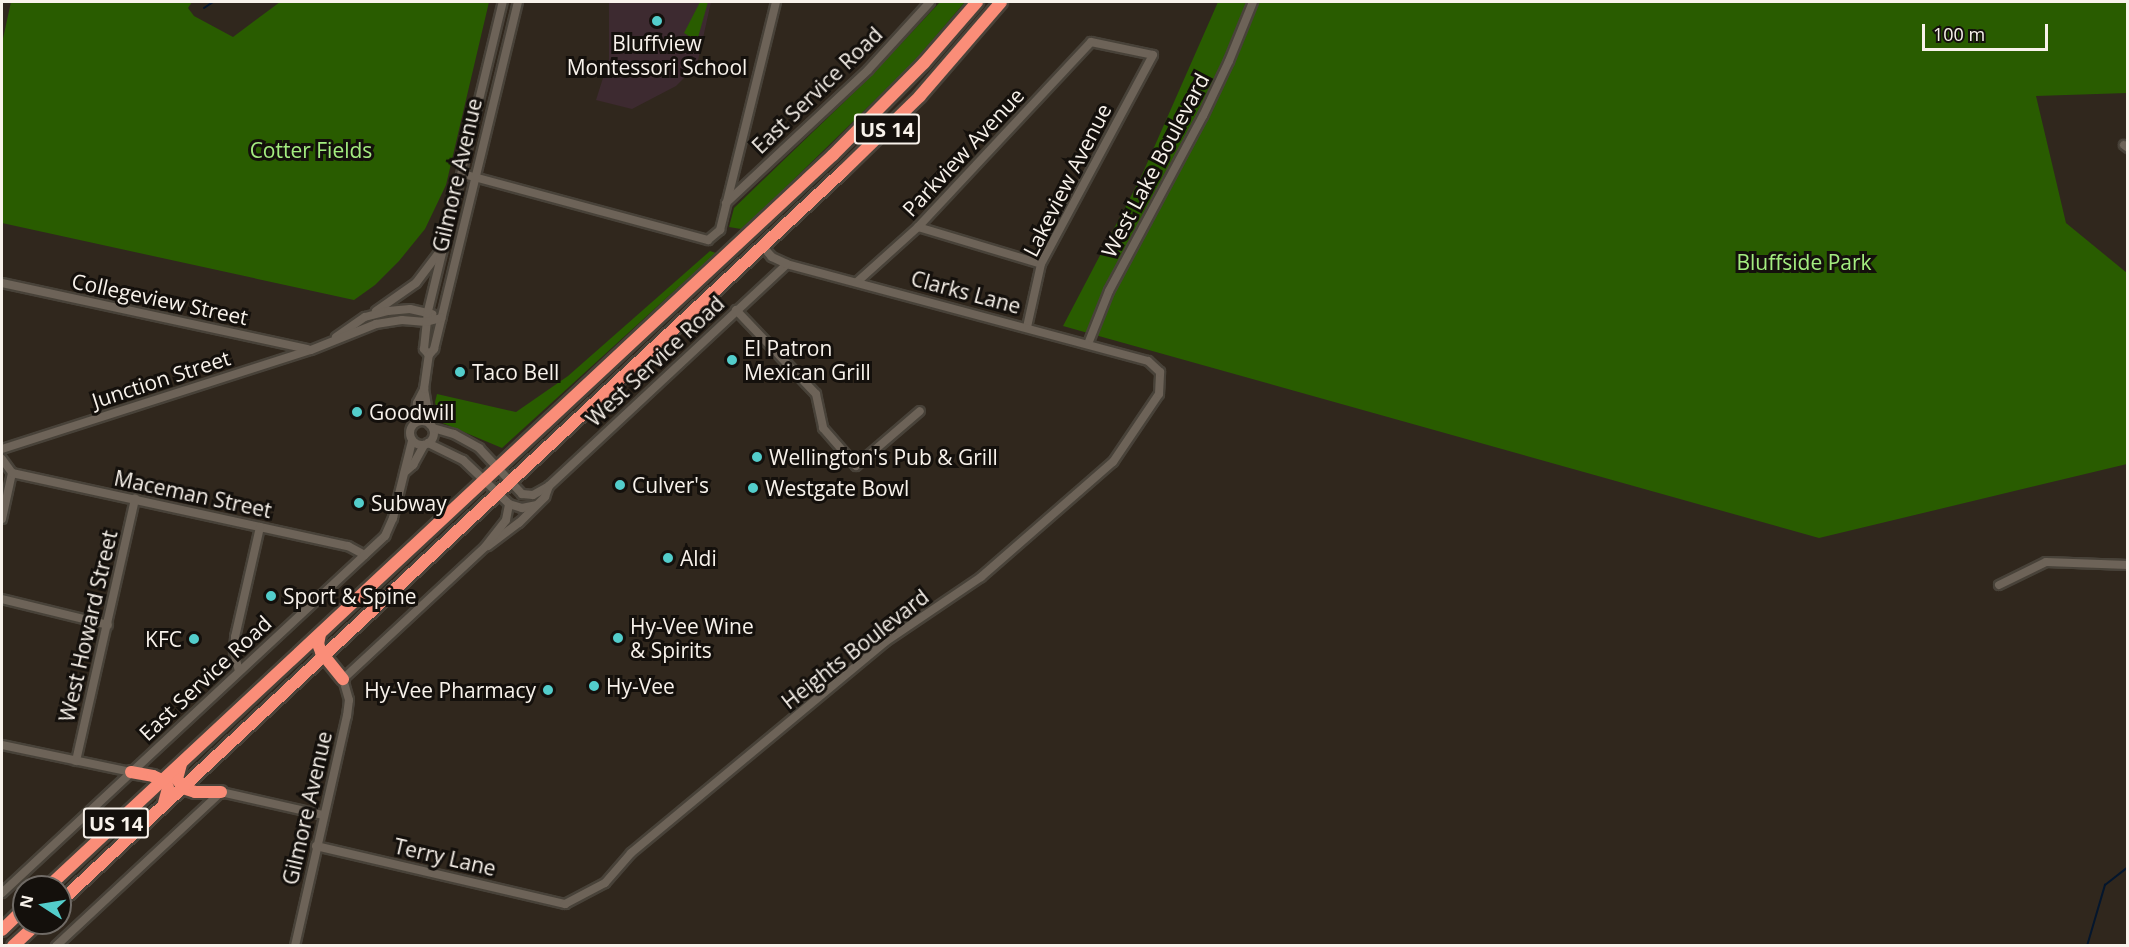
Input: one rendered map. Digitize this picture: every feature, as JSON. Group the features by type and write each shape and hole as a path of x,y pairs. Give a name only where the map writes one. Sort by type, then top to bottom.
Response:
{"highway":[{"name":"US 14","path":"61,875 767,216 897,92 977,2"},
{"name":"US 14","path":"72,891 763,247 920,96 1001,2"},
{"path":"763,247 761,229 767,216"},
{"path":"321,634 318,644 324,656 343,679"},
{"path":"338,643 343,679"},
{"path":"304,675 311,658 307,646"},
{"path":"184,760 177,778 183,788 195,792 220,792"},
{"path":"206,766 205,780 220,792"},
{"path":"131,772 163,779 168,788 162,807"},
{"path":"131,772 142,785 135,806"},
{"path":"13,945 24,935"}],"street":[{"name":"Gilmore Avenue","path":"429,355 424,349 428,311 503,2"},
{"name":"Gilmore Avenue","path":"412,441 409,433 415,422 417,403 424,389 429,355 434,349 518,2"},
{"path":"463,174 708,240 720,230 776,2"},
{"name":"East Service Road","path":"726,203 868,70 930,2"},
{"name":"West Lake Boulevard","path":"1088,344 1109,291 1207,107 1253,2"},
{"name":"Parkview Avenue","path":"857,282 918,227 1091,42 1153,55"},
{"name":"Lakeview Avenue","path":"1027,327 1041,264 1153,55"},
{"path":"918,227 1041,264"},
{"path":"368,316 416,283 446,243"},
{"name":"Clarks Lane","path":"763,247 772,257 787,264 1148,361 1160,372"},
{"name":"West Service Road","path":"511,480 522,494 527,496 549,486 787,264"},
{"name":"Collegeview Street","path":"2,283 311,350"},
{"name":"Junction Street","path":"331,341 354,323 368,316 401,309 428,311 441,318"},
{"path":"736,310 816,394 823,428 856,466 920,411"},
{"name":"Junction Street","path":"2,449 311,350 390,321 426,322 441,318"},
{"name":"Heights Boulevard","path":"565,904 605,883 631,853 740,762 885,642 981,578 1113,462 1159,394 1160,372"},
{"name":"Gilmore Avenue","path":"424,389 433,439 426,444"},
{"path":"415,422 423,420 431,426 468,442 511,480"},
{"path":"412,441 426,444 463,460 486,479 509,504 522,508 536,505"},
{"name":"East Service Road","path":"2,893 388,531 412,441"},
{"name":"East Service Road","path":"405,472 413,465 426,444"},
{"path":"2,459 12,473 2,519"},
{"name":"Maceman Street","path":"12,473 348,546 365,555"},
{"name":"West Service Road","path":"485,547 503,538 545,496 549,486"},
{"name":"West Howard Street","path":"76,761 135,499"},
{"name":"West Service Road","path":"343,679 485,547 506,520 509,504"},
{"path":"239,671 234,652 235,636 260,527"},
{"path":"1999,585 2046,562 2127,565"},
{"path":"2,599 108,625"},
{"name":"Gilmore Avenue","path":"295,945 348,707 343,679"},
{"path":"2,745 131,772"},
{"path":"56,945 220,792 323,815"},
{"name":"Terry Lane","path":"316,846 565,904"}],"shaded area":[{"path":"609,2 711,2 697,65 676,86 632,109 596,100 609,59"}],"green space":[{"name":"Cotter Fields","path":"11,2 192,2 188,8 194,16 233,37 280,2 489,2 446,185 425,229 399,261 375,285 354,300 2,223 2,43"},
{"path":"700,2 708,2 697,41 684,33"},
{"path":"940,2 965,2 912,64 782,191 741,229 729,227 734,208 869,78"},
{"name":"Bluffside Park","path":"1218,2 2127,2 2127,93 2036,96 2066,223 2127,273 2127,464 1819,538 1063,326 1141,177"},
{"path":"710,251 716,253 502,448 440,422 435,402 437,394 516,412 568,376"}],"waterway":[{"path":"204,8 213,2"},
{"path":"2087,946 2105,885 2128,867"}],"place":[{"name":"Bluffview Montessori School","path":"657,21"},
{"name":"El Patron Mexican Grill","path":"732,360"},
{"name":"Taco Bell","path":"460,372"},
{"name":"Goodwill","path":"357,412"},
{"name":"Wellington's Pub & Grill","path":"757,457"},
{"name":"Culver's","path":"620,485"},
{"name":"Westgate Bowl","path":"753,488"},
{"name":"Subway","path":"359,503"},
{"name":"Aldi","path":"668,558"},
{"name":"Sport & Spine","path":"271,596"},
{"name":"Hy-Vee Wine & Spirits","path":"618,638"},
{"name":"KFC","path":"194,639"},
{"name":"Hy-Vee","path":"594,686"},
{"name":"Hy-Vee Pharmacy","path":"548,690"}]}
